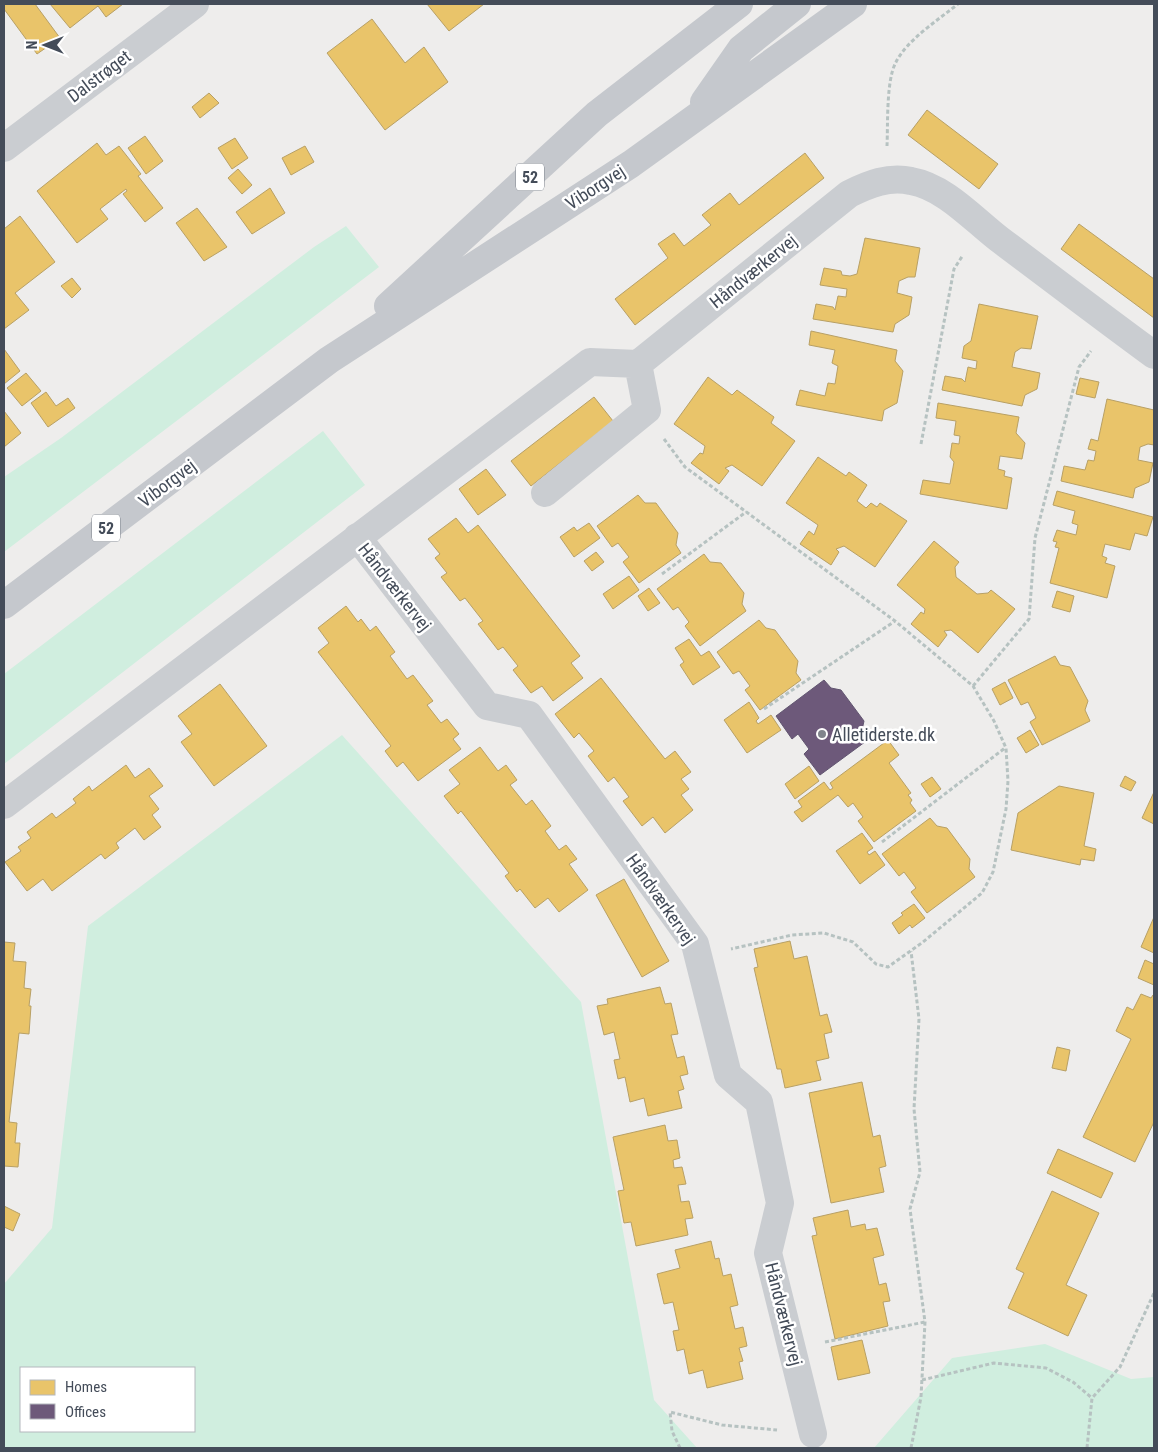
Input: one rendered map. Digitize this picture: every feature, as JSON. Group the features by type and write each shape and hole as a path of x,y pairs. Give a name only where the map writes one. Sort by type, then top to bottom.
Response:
{"main road":[{"name":"Viborgvej","path":"329,360 598,114 739,4"},
{"path":"692,119 741,49 797,4"},
{"name":"Viborgvej","path":"4,605 329,360 630,164 853,4"}],"street":[{"name":"Dalstrøget","path":"4,148 195,4"},
{"name":"Håndværkervej","path":"4,805 356,537 590,362 638,364 850,194 870,184 890,180 911,180 936,190 1154,355"},
{"path":"545,493 647,410 638,364"},
{"name":"Håndværkervej","path":"356,537 487,706 529,715 695,944 728,1075 759,1102 780,1204 768,1253 813,1434"}],"path":[{"path":"890,180 887,153 888,99 896,62 911,43 958,4"},
{"path":"921,444 954,269 982,226"},
{"path":"973,686 1029,619 1035,538 1079,367 1111,324"},
{"path":"647,410 669,447 685,467 896,621 973,686 994,720 1006,748 1008,781 1006,809 993,872 982,893 888,967 876,964 853,942 824,933 792,936 698,956"},
{"path":"662,574 746,512"},
{"path":"764,709 896,621"},
{"path":"882,842 1006,748"},
{"path":"910,1448 921,1398 925,1322 910,1208 920,1172 914,1109 919,1019 911,950"},
{"path":"1087,1448 1092,1398 1120,1367 1154,1293"},
{"path":"862,1334 925,1322"},
{"path":"922,1380 994,1364 1046,1368 1073,1382 1092,1398"},
{"path":"680,1448 672,1431 670,1412 722,1425 813,1434"}],"green space":[{"path":"346,226 379,267 4,552 4,477 61,438 314,247"},
{"path":"323,431 365,485 4,764 4,674"},
{"path":"342,735 581,1002 654,1400 697,1448 4,1448 4,1284 52,1228 88,926"},
{"path":"1045,1344 1131,1379 1154,1377 1154,1448 874,1448 952,1358"}],"building: Homes":[{"path":"4,4 35,4 60,38 37,54 4,9"},
{"path":"50,4 123,4 106,17 98,6 70,28"},
{"path":"427,4 484,4 449,31"},
{"path":"372,19 405,63 424,47 448,82 385,130 327,53"},
{"path":"209,93 219,103 200,118 192,107"},
{"path":"927,110 998,164 979,189 908,135"},
{"path":"145,136 163,161 146,174 128,148"},
{"path":"235,138 248,158 232,169 218,148"},
{"path":"97,143 106,155 119,146 141,174 138,176 163,208 145,222 123,194 127,191 126,189 100,209 108,219 77,243 37,191"},
{"path":"305,146 314,162 291,175 282,158"},
{"path":"805,153 824,178 635,325 615,299 668,258 658,244 674,233 684,246 711,225 702,215 730,193 739,205"},
{"path":"238,169 252,185 242,194 228,178"},
{"path":"270,188 285,213 252,234 236,212"},
{"path":"197,208 227,247 204,261 176,223"},
{"path":"20,216 55,262 15,293 29,310 4,329 4,229"},
{"path":"1079,224 1154,279 1154,318 1061,249"},
{"path":"865,238 920,248 915,277 908,277 899,281 897,293 912,297 909,315 895,324 893,332 813,319 816,304 833,307 835,310 838,296 846,297 847,289 820,285 824,268 841,271 842,275 850,276 857,274"},
{"path":"72,278 81,289 72,298 61,286"},
{"path":"979,304 1038,316 1031,349 1021,348 1015,352 1012,367 1040,373 1037,389 1025,395 1022,406 942,390 945,376 962,379 965,382 968,367 976,369 977,361 962,358 964,346 971,341"},
{"path":"811,331 897,350 895,361 903,371 897,403 884,410 882,421 796,405 800,390 825,396 828,383 835,384 838,366 832,363 835,350 809,345"},
{"path":"4,349 20,371 4,384"},
{"path":"26,373 41,391 22,406 7,388"},
{"path":"708,377 732,395 737,390 774,417 771,423 795,441 762,486 732,465 725,468 729,471 719,484 691,463 700,453 703,454 705,446 674,424"},
{"path":"1080,378 1099,382 1095,398 1076,394"},
{"path":"46,392 56,406 68,398 75,408 48,427 31,403"},
{"path":"594,397 613,421 531,486 511,461"},
{"path":"1107,399 1154,410 1154,445 1148,444 1140,447 1138,460 1153,463 1149,482 1135,488 1133,498 1061,481 1064,466 1085,470 1088,460 1094,461 1096,451 1088,449 1091,439 1098,441"},
{"path":"938,403 1019,417 1016,433 1025,443 1022,459 1000,456 998,469 1005,471 1004,476 1012,478 1007,509 920,494 923,480 950,484 954,462 950,457 952,443 959,444 960,436 954,435 956,421 936,418"},
{"path":"4,411 21,433 4,447"},
{"path":"818,457 846,476 849,472 867,485 857,501 866,508 871,503 877,507 880,503 907,521 875,567 844,546 836,549 839,552 831,565 800,544 809,531 814,535 818,525 786,503"},
{"path":"486,469 506,495 478,515 459,489"},
{"path":"1057,491 1153,517 1147,536 1135,533 1130,550 1105,544 1102,556 1107,558 1105,563 1115,566 1107,598 1050,583 1059,548 1055,547 1057,542 1053,541 1057,530 1076,535 1078,525 1072,523 1075,511 1053,505"},
{"path":"638,495 645,503 656,503 678,533 676,545 681,553 639,583 623,562 629,557 618,543 612,547 597,526"},
{"path":"456,518 468,533 478,525 580,656 571,663 583,678 553,701 542,686 531,693 513,670 518,666 503,647 498,650 478,624 483,621 465,598 460,601 441,577 447,573 435,558 440,554 428,539"},
{"path":"589,523 600,538 574,557 560,537 574,527 577,531"},
{"path":"934,541 959,562 955,567 956,577 977,594 988,593 991,590 1015,609 978,653 951,630 944,631 947,635 938,647 911,624 921,612 924,614 925,609 897,585"},
{"path":"596,552 604,562 592,571 584,561"},
{"path":"704,554 710,562 721,563 744,593 742,604 746,611 700,646 685,626 689,622 678,607 673,610 657,589"},
{"path":"629,576 639,590 613,609 603,594"},
{"path":"649,588 660,603 648,611 638,596"},
{"path":"1057,591 1074,596 1070,612 1052,607"},
{"path":"346,606 358,622 361,619 370,631 376,626 395,652 390,656 407,679 413,675 433,701 427,705 441,723 447,719 459,734 453,739 461,749 418,781 403,762 397,767 385,751 391,746 318,652 329,643 318,628"},
{"path":"759,620 766,628 775,630 798,661 796,673 801,680 760,710 745,690 750,686 739,671 733,674 717,652"},
{"path":"689,639 701,656 709,651 720,667 693,685 680,665 684,662 675,648"},
{"path":"1055,656 1060,665 1070,667 1088,701 1085,710 1090,721 1042,745 1030,722 1036,718 1028,702 1021,705 1008,680"},
{"path":"601,678 665,759 675,751 691,772 681,779 689,789 681,795 693,810 665,833 653,817 642,826 623,801 629,797 614,777 608,782 588,756 594,751 579,733 574,738 555,714"},
{"path":"1005,682 1013,698 1000,705 992,689"},
{"path":"220,684 267,746 214,786 181,742 192,734 178,716"},
{"path":"749,702 759,718 756,721 758,724 771,715 781,730 747,753 724,720"},
{"path":"1030,730 1039,745 1026,753 1017,738"},
{"path":"888,740 899,755 889,763 911,793 908,795 912,800 910,803 916,811 874,842 858,821 863,817 853,803 848,807 838,795 802,822 794,812 802,807 798,801 824,782 830,790 833,788 830,783"},
{"path":"480,747 498,771 506,765 517,780 510,785 526,805 532,800 551,826 545,831 559,850 566,845 577,859 569,864 588,890 559,912 548,898 535,908 520,889 517,892 505,876 509,873 461,811 458,814 444,796 460,784 449,770"},
{"path":"126,765 135,778 149,768 163,786 149,796 159,809 152,815 161,827 144,840 135,828 116,843 119,848 105,859 101,854 52,891 43,879 27,891 5,862 21,851 18,847 31,838 27,832 52,813 56,818 76,803 73,799 89,786 92,791"},
{"path":"809,766 819,781 795,799 785,784"},
{"path":"1125,776 1136,782 1131,791 1120,786"},
{"path":"932,777 941,789 930,797 921,784"},
{"path":"1059,786 1094,793 1084,846 1096,849 1094,861 1081,859 1080,865 1011,850 1018,813"},
{"path":"1154,792 1154,824 1142,818"},
{"path":"930,818 937,826 947,828 970,859 969,869 975,877 927,913 911,892 916,888 904,872 899,876 882,854"},
{"path":"862,833 873,848 867,852 869,855 875,851 885,865 860,884 836,851"},
{"path":"624,879 669,961 642,977 596,895"},
{"path":"914,904 925,918 912,928 910,925 899,934 892,923 903,915 901,913"},
{"path":"1154,917 1154,953 1141,947"},
{"path":"790,941 794,959 807,956 820,1016 827,1014 832,1032 824,1034 829,1058 816,1061 821,1080 785,1088 781,1069 777,1069 754,968 758,967 754,949"},
{"path":"4,942 15,943 13,961 26,962 24,988 31,989 29,1034 19,1033 9,1122 17,1123 15,1143 20,1143 18,1167 4,1166"},
{"path":"1145,960 1154,964 1154,985 1138,978"},
{"path":"660,987 665,1004 671,1003 678,1034 671,1035 677,1058 684,1056 688,1074 680,1076 684,1089 678,1091 682,1108 648,1116 644,1098 630,1102 625,1077 618,1079 614,1060 620,1059 614,1032 604,1035 597,1006 608,1004 607,999"},
{"path":"1141,994 1151,998 1154,995 1154,1122 1135,1162 1083,1137 1131,1039 1116,1031 1127,1007 1133,1010"},
{"path":"1057,1047 1070,1050 1066,1071 1052,1068"},
{"path":"862,1082 873,1137 880,1135 886,1166 879,1168 884,1192 831,1203 809,1093"},
{"path":"665,1125 668,1141 677,1140 680,1158 673,1160 674,1168 682,1167 686,1184 678,1185 681,1202 689,1201 693,1218 685,1219 688,1235 636,1246 631,1222 624,1223 618,1191 624,1190 613,1137"},
{"path":"1058,1149 1113,1173 1101,1198 1047,1173"},
{"path":"1052,1191 1099,1213 1066,1285 1087,1295 1068,1336 1008,1308 1024,1273 1016,1269"},
{"path":"4,1206 20,1214 13,1231 4,1227"},
{"path":"848,1210 851,1227 865,1224 866,1230 877,1228 884,1255 873,1258 879,1285 886,1283 890,1301 883,1302 888,1326 835,1339 812,1236 817,1235 813,1218"},
{"path":"711,1241 715,1259 719,1258 723,1276 731,1274 738,1305 730,1307 735,1329 743,1327 747,1346 739,1348 743,1361 739,1362 743,1379 707,1388 703,1370 689,1374 684,1349 677,1351 673,1331 679,1330 673,1302 664,1304 657,1274 680,1268 675,1250"},
{"path":"862,1340 870,1373 838,1380 831,1347"}],"building: Offices":[{"path":"824,680 831,688 841,690 864,721 862,730 869,739 820,775 804,754 809,749 798,734 792,739 776,716"}],"place":[{"name":"Alletiderste.dk","path":"822,734"}]}
